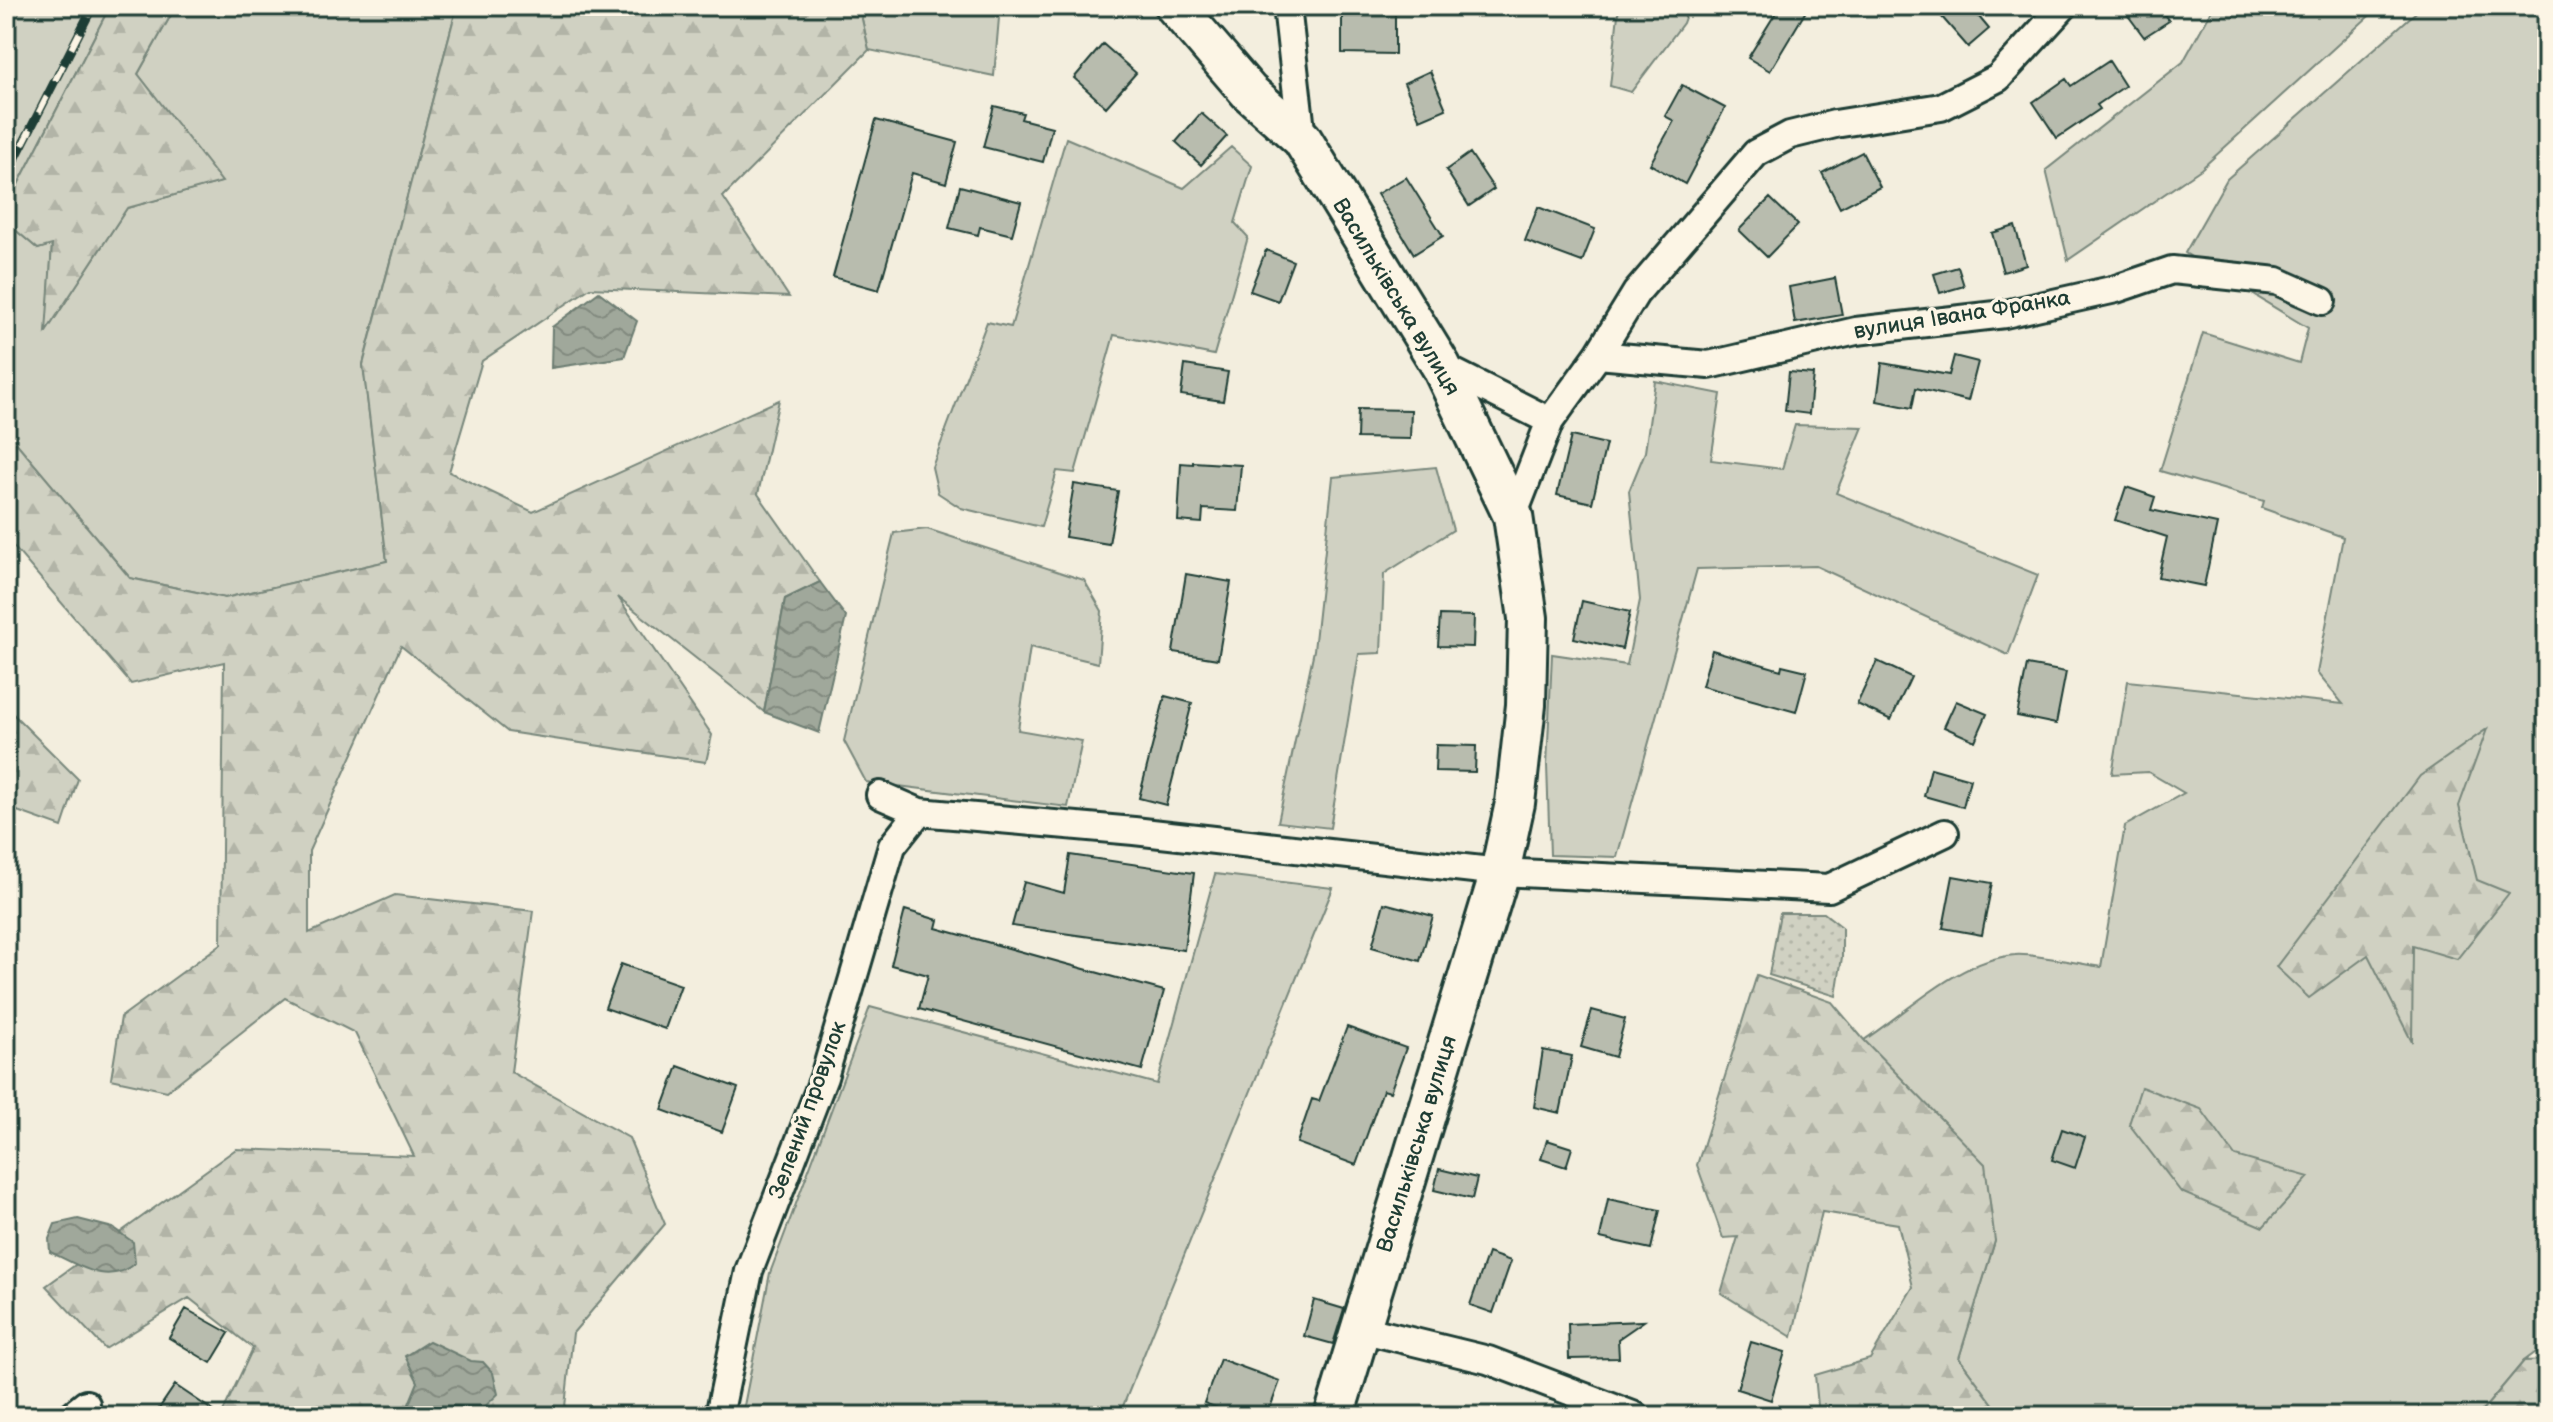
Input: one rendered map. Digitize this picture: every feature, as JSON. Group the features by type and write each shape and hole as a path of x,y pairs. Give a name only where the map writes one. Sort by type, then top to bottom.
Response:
{"street":[{"name":"Васильківська вулиця","path":"1175,6 1249,92 1302,139 1441,366 1513,516 1528,618 1526,705 1515,803 1500,872 1334,1416"},
{"path":"1287,6 1302,139"},
{"path":"1513,516 1550,421 1598,355 1636,293 1756,153 1790,135 1835,124 1941,107 1998,78 2064,6"},
{"name":"вулиця Івана Франка","path":"1598,355 1709,365 1856,331 2005,314 2116,289 2172,270 2277,281 2322,301"},
{"path":"1441,366 1550,421"},
{"path":"880,795 919,812 1134,831 1500,872 1829,888 1945,833"},
{"name":"Зелений провулок","path":"719,1416 749,1271 824,1077 892,846 919,812"},
{"path":"1361,1329 1488,1360 1635,1416"}],"green space":[{"path":"6,6 110,6 6,208"},
{"path":"110,6 176,6 138,74 222,182 127,208 46,332 52,245 38,249 6,222 6,208"},
{"path":"176,6 457,6 363,364 387,561 225,598 130,578 6,431 6,222 38,249 52,244 47,330 127,208 221,182 138,74"},
{"path":"457,6 859,6 869,50 723,197 789,297 590,288 482,361 449,472 533,512 779,400 758,494 820,582 785,599 764,712 618,597 712,735 706,762 508,732 401,646 309,851 309,933 395,895 533,911 511,1072 629,1138 665,1224 573,1333 564,1416 221,1416 253,1348 189,1298 105,1349 46,1286 236,1149 414,1156 355,1033 285,998 167,1091 111,1079 121,1017 221,944 224,662 131,684 6,538 6,460 14,440 130,578 225,598 387,561 363,365"},
{"path":"859,6 1000,6 994,76 869,50"},
{"path":"1619,6 1689,6 1683,23 1631,92 1610,86"},
{"path":"2214,6 2380,6 2201,169 2068,260 2046,170 2183,62"},
{"path":"2423,6 2496,6 2547,16 2547,1344 2524,1361 2478,1416 1998,1416 1996,1408 1959,1358 1995,1241 1864,1040 1954,976 1994,959 2023,955 2101,967 2125,826 2184,793 2148,772 2112,774 2128,681 2343,704 2317,673 2343,537 2262,508 2264,501 2160,471 2203,333 2299,363 2308,328 2185,253 2227,179"},
{"path":"1066,138 1184,188 1231,147 1252,166 1235,223 1248,237 1214,355 1114,335 1075,473 1057,471 1041,527 961,508 938,493 932,467 987,322 1011,327"},
{"path":"1655,381 1721,394 1711,460 1782,469 1795,425 1863,427 1836,493 2038,575 2008,655 1816,566 1697,569 1617,857 1550,855 1547,765 1552,654 1627,665 1640,600 1629,491 1645,452"},
{"path":"1436,467 1453,530 1384,574 1381,653 1359,654 1330,828 1278,822 1314,650 1333,477"},
{"path":"927,529 1084,580 1102,611 1098,663 1030,647 1018,730 1082,741 1068,807 866,782 844,741 894,533"},
{"path":"6,707 78,779 62,827 6,807"},
{"path":"2487,729 2459,806 2477,880 2509,893 2457,959 2413,946 2412,1042 2368,955 2309,998 2276,967 2420,776"},
{"path":"1215,874 1333,888 1119,1416 742,1416 770,1273 870,1007 1157,1084"},
{"path":"1780,913 1824,913 1842,927 1842,957 1836,996 1769,975"},
{"path":"1757,975 1832,1002 1864,1040 1985,1164 1995,1241 1959,1358 1996,1408 1998,1416 1819,1416 1815,1375 1870,1359 1913,1287 1898,1224 1822,1212 1792,1337 1721,1293 1738,1237 1723,1238 1697,1165"},
{"path":"2141,1087 2201,1109 2235,1156 2309,1177 2263,1227 2181,1192 2129,1124"},
{"path":"2547,1360 2547,1416 2478,1416 2524,1361"}],"water":[{"path":"599,292 637,321 624,357 551,368 552,327"},
{"path":"820,582 846,617 819,733 764,712 785,599"},
{"path":"78,1219 113,1228 133,1242 135,1263 124,1270 103,1273 82,1268 50,1252 49,1239 55,1224"},
{"path":"429,1341 471,1361 483,1362 493,1373 498,1394 475,1416 404,1416 418,1382 405,1356"}],"building":[{"path":"1780,6 1809,6 1770,71 1748,58"},
{"path":"1953,6 1970,6 1989,29 1968,47 1941,16"},
{"path":"2121,6 2158,6 2169,21 2144,37"},
{"path":"1342,13 1395,14 1395,54 1342,53"},
{"path":"1103,44 1136,73 1106,107 1074,78"},
{"path":"2109,61 2125,86 2097,105 2100,109 2057,138 2033,102 2066,79 2071,86"},
{"path":"1430,71 1446,109 1420,120 1404,83"},
{"path":"1682,85 1725,108 1685,184 1650,164 1674,121 1665,116"},
{"path":"994,106 1023,113 1021,119 1052,127 1043,162 983,147"},
{"path":"1201,113 1227,136 1201,165 1176,142"},
{"path":"876,120 957,142 946,183 912,173 879,290 833,277"},
{"path":"1862,152 1880,187 1840,208 1822,173"},
{"path":"1470,153 1494,189 1469,206 1446,170"},
{"path":"1406,177 1443,236 1414,254 1377,194"},
{"path":"960,186 1021,202 1012,235 980,227 978,235 949,228"},
{"path":"1770,198 1798,225 1767,257 1739,230"},
{"path":"1538,207 1595,229 1582,262 1525,241"},
{"path":"2015,226 2026,265 2003,272 1992,233"},
{"path":"1266,250 1293,261 1278,301 1250,291"},
{"path":"1958,267 1964,286 1940,293 1934,274"},
{"path":"1835,278 1842,315 1795,323 1789,287"},
{"path":"1954,356 1978,362 1968,401 1916,388 1912,408 1877,401 1882,363 1949,375"},
{"path":"1185,365 1228,372 1223,401 1181,395"},
{"path":"1789,372 1813,374 1809,414 1785,411"},
{"path":"1358,409 1411,410 1410,439 1357,438"},
{"path":"1571,436 1606,444 1592,503 1557,495"},
{"path":"1181,463 1241,465 1237,511 1203,509 1202,523 1178,521"},
{"path":"1074,484 1118,491 1109,544 1065,537"},
{"path":"2126,487 2155,497 2151,510 2217,524 2204,586 2158,577 2167,537 2115,520"},
{"path":"1186,574 1231,582 1218,659 1173,652"},
{"path":"1582,601 1630,612 1622,649 1574,638"},
{"path":"1440,615 1474,616 1473,647 1438,646"},
{"path":"1712,650 1781,670 1782,665 1807,671 1796,712 1702,686"},
{"path":"1877,661 1911,677 1891,720 1857,704"},
{"path":"2027,665 2066,672 2056,724 2017,716"},
{"path":"1165,696 1192,703 1166,805 1139,798"},
{"path":"1956,701 1987,714 1975,741 1944,727"},
{"path":"1436,745 1476,746 1475,772 1435,771"},
{"path":"1931,768 1970,779 1963,807 1924,796"},
{"path":"1070,855 1194,873 1184,950 1012,926 1024,882 1064,893"},
{"path":"1953,876 1992,883 1982,935 1943,928"},
{"path":"1384,903 1433,916 1420,961 1372,947"},
{"path":"905,910 938,920 936,928 1164,991 1142,1070 919,1009 928,975 891,965"},
{"path":"621,964 681,985 665,1029 605,1008"},
{"path":"1592,1010 1625,1019 1615,1057 1581,1047"},
{"path":"1347,1027 1406,1048 1390,1092 1383,1090 1356,1165 1297,1143 1312,1099 1319,1101"},
{"path":"1543,1050 1572,1056 1560,1113 1534,1107"},
{"path":"678,1066 738,1088 722,1132 662,1110"},
{"path":"2062,1129 2085,1137 2075,1168 2052,1160"},
{"path":"1547,1140 1572,1148 1566,1167 1541,1159"},
{"path":"1439,1169 1477,1178 1472,1199 1434,1190"},
{"path":"1608,1199 1660,1210 1651,1249 1600,1238"},
{"path":"1488,1253 1511,1261 1493,1313 1470,1305"},
{"path":"1314,1300 1344,1309 1333,1344 1304,1336"},
{"path":"186,1309 229,1333 211,1363 169,1338"},
{"path":"1644,1321 1618,1339 1619,1358 1569,1359 1568,1324"},
{"path":"1751,1342 1785,1352 1771,1400 1737,1389"},
{"path":"1220,1359 1280,1381 1267,1416 1239,1416 1204,1403"},
{"path":"175,1385 221,1416 154,1416"}],"railway":[{"path":"6,177 93,6"}]}
